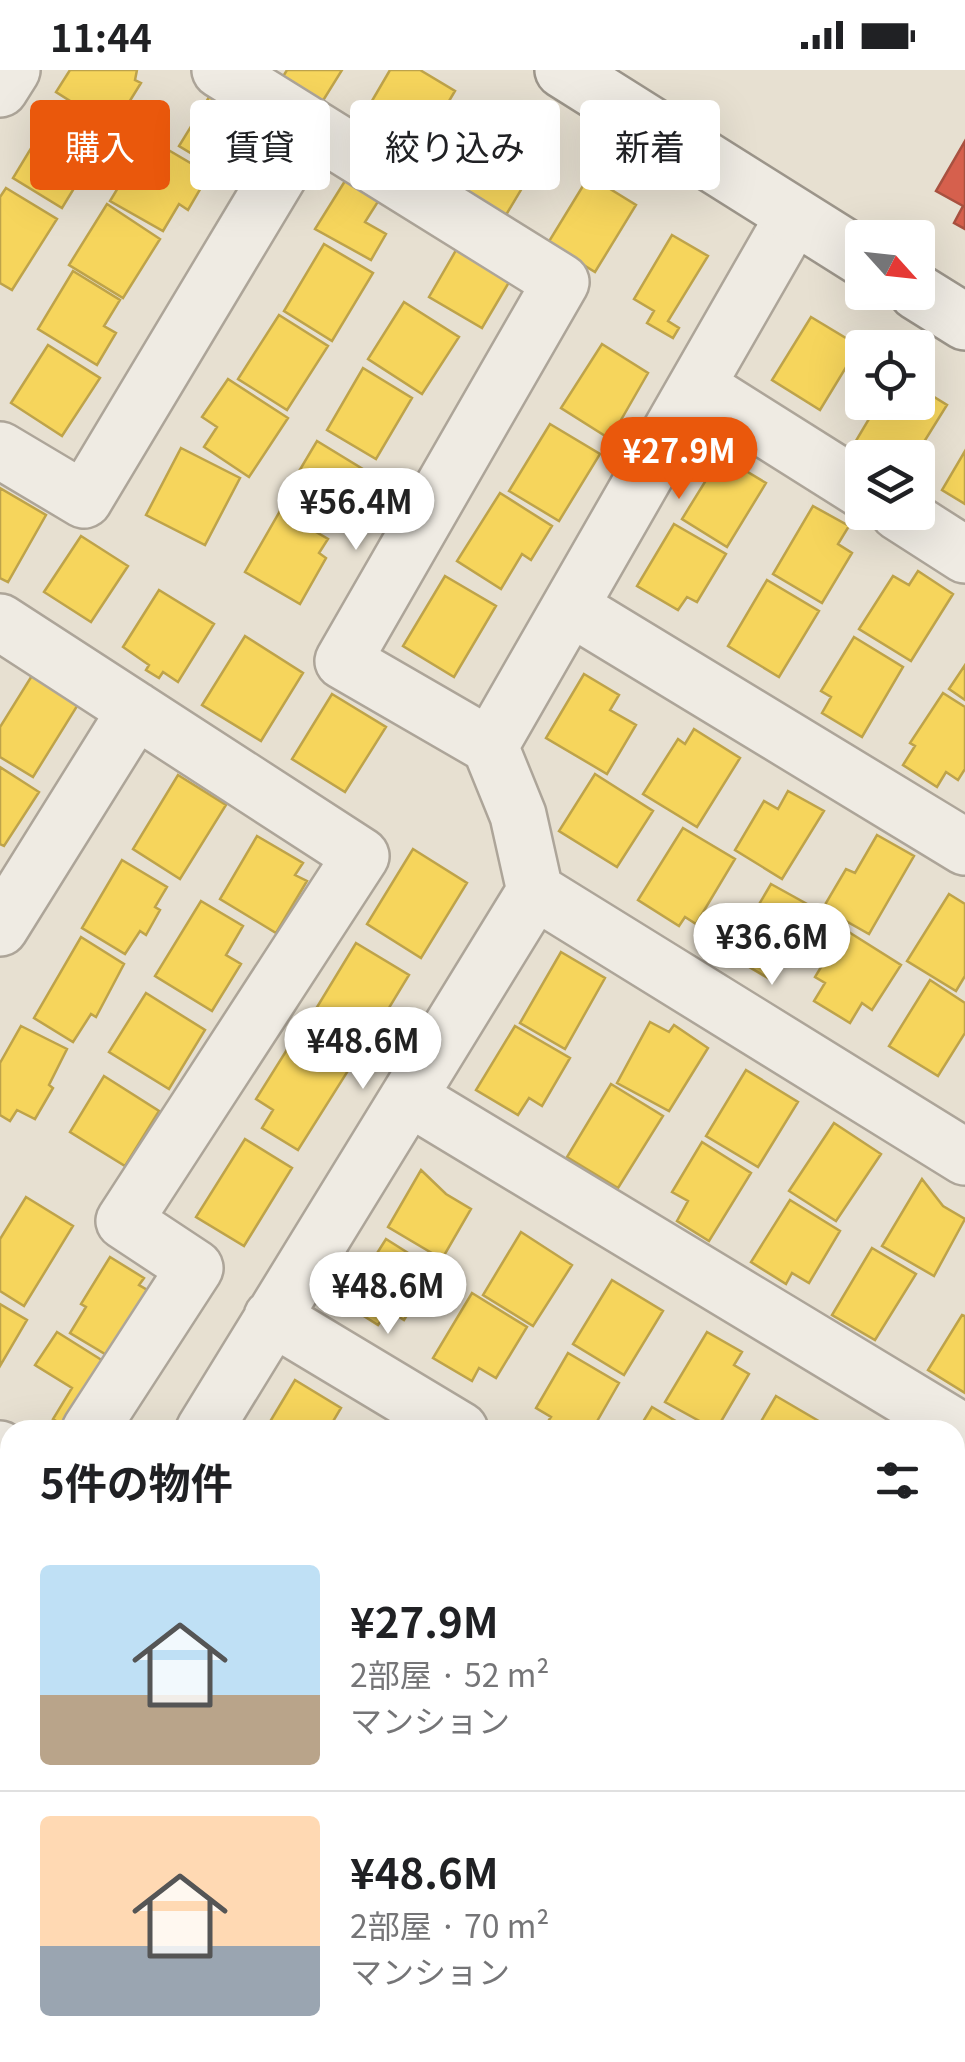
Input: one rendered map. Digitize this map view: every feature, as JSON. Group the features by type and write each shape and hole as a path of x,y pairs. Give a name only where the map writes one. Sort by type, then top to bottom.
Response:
{"street":[{"path":"0,89 12,70"},
{"path":"220,70 269,100"},
{"path":"563,70 845,248"},
{"path":"210,1420 535,891 518,814 490,746 343,661 561,282 330,138"},
{"path":"0,450 84,500 270,190"},
{"path":"490,746 794,216"},
{"path":"935,303 965,322"},
{"path":"697,386 845,479"},
{"path":"926,530 965,555"},
{"path":"570,607 965,847"},
{"path":"0,622 360,856 124,1221 196,1268 97,1420"},
{"path":"5,909 136,710"},
{"path":"535,891 965,1156"},
{"path":"410,1098 943,1420"},
{"path":"272,1317 443,1420"}],"building: 住宅":[{"path":"70,70 137,70 135,80 141,83 130,100 69,100 56,92"},
{"path":"287,70 342,70 323,100 307,100 279,83"},
{"path":"390,70 420,70 455,91 450,100 372,100"},
{"path":"214,89 232,100 207,100"},
{"path":"190,128 190,153 179,146"},
{"path":"30,150 30,188 13,178"},
{"path":"170,151 190,163 190,190 200,190 188,210 179,204 163,231 110,201 117,190 170,190"},
{"path":"345,181 350,184 350,190 361,190 379,200 365,222 386,234 371,260 315,229"},
{"path":"6,188 57,219 12,290 0,283 0,197"},
{"path":"33,190 73,190 62,208"},
{"path":"464,190 521,190 506,215"},
{"path":"580,190 612,190 636,205 595,272 548,243"},
{"path":"107,204 160,239 123,298 69,265"},
{"path":"672,235 708,256 668,321 679,328 673,338 647,323 654,311 634,299"},
{"path":"324,244 373,273 332,341 284,311"},
{"path":"459,245 515,272 482,328 429,297"},
{"path":"73,271 120,300 104,326 116,333 97,365 38,329"},
{"path":"404,302 459,337 422,394 368,359"},
{"path":"279,315 328,346 287,410 238,379"},
{"path":"811,317 845,338 845,369 820,410 772,380"},
{"path":"602,344 648,373 610,439 561,408"},
{"path":"48,345 100,378 62,436 11,403"},
{"path":"363,368 412,398 376,459 327,430"},
{"path":"228,379 288,418 249,477 204,447 217,427 202,417"},
{"path":"935,398 947,405 925,440 856,440 868,420 935,420"},
{"path":"550,424 600,454 559,521 509,491"},
{"path":"317,441 366,471 331,528 283,498"},
{"path":"181,448 240,478 205,545 146,515"},
{"path":"965,451 965,504 942,490"},
{"path":"721,456 766,483 727,547 682,519"},
{"path":"0,488 46,515 8,582 0,578"},
{"path":"500,493 552,526 531,560 522,554 501,589 457,561"},
{"path":"813,506 845,524 847,530 838,544 852,553 822,603 773,574"},
{"path":"280,511 328,539 319,553 326,558 300,604 245,572"},
{"path":"674,524 726,554 697,602 687,597 678,610 637,586"},
{"path":"81,536 128,566 91,622 44,592"},
{"path":"918,571 953,594 911,661 859,629 893,576 909,585"},
{"path":"445,576 496,606 454,677 403,646"},
{"path":"767,580 819,611 779,677 728,646"},
{"path":"159,590 214,624 178,682 163,672 159,678 146,670 149,665 123,647"},
{"path":"245,636 303,673 261,741 202,705"},
{"path":"854,637 903,667 862,737 822,713 831,697 821,691"},
{"path":"965,665 965,700 949,689"},
{"path":"33,674 79,703 33,777 0,757 0,727"},
{"path":"584,674 619,695 610,710 636,725 607,774 546,738"},
{"path":"943,693 965,707 965,769 958,780 946,772 937,787 903,765 915,746 910,743"},
{"path":"332,694 386,727 345,792 292,759"},
{"path":"694,729 740,758 697,827 643,794 678,739 685,744"},
{"path":"0,767 39,792 4,846 0,844"},
{"path":"595,774 653,811 617,867 559,831"},
{"path":"178,775 226,805 180,879 133,849"},
{"path":"788,791 824,811 782,879 735,850 764,801 778,809"},
{"path":"683,828 735,859 696,924 685,917 679,926 638,900"},
{"path":"877,835 914,856 869,934 823,908 846,869 855,873"},
{"path":"257,836 303,863 295,875 307,881 276,933 220,899"},
{"path":"413,849 467,883 421,958 367,924"},
{"path":"122,860 167,887 146,935 140,931 125,954 82,928"},
{"path":"771,884 816,909 773,981 729,955"},
{"path":"949,894 965,904 965,976 956,991 907,961"},
{"path":"201,901 243,926 226,955 241,964 212,1011 155,976"},
{"path":"844,929 901,965 872,1010 862,1003 850,1023 814,1001 825,983 815,977"},
{"path":"81,937 124,964 96,1017 91,1014 73,1042 34,1018"},
{"path":"356,943 409,975 367,1044 314,1012"},
{"path":"561,952 605,978 565,1049 520,1023"},
{"path":"930,980 965,1003 965,1033 938,1076 889,1046"},
{"path":"146,993 205,1030 169,1089 109,1052"},
{"path":"650,1022 669,1032 674,1025 708,1048 669,1111 617,1083"},
{"path":"21,1026 67,1049 49,1085 53,1088 35,1119 17,1110 10,1121 0,1115 0,1063"},
{"path":"515,1026 570,1058 542,1106 529,1098 518,1115 476,1090"},
{"path":"298,1032 351,1066 298,1150 262,1128 273,1110 256,1099"},
{"path":"746,1070 798,1102 758,1167 706,1136"},
{"path":"104,1076 159,1111 125,1166 70,1132"},
{"path":"611,1084 663,1116 618,1188 567,1157"},
{"path":"834,1123 881,1154 836,1221 789,1191"},
{"path":"245,1139 292,1168 244,1246 196,1217"},
{"path":"702,1142 751,1173 709,1241 677,1221 688,1201 672,1192"},
{"path":"421,1170 446,1194 471,1209 442,1259 388,1227"},
{"path":"922,1179 943,1206 965,1219 934,1276 882,1246"},
{"path":"26,1197 73,1226 24,1306 0,1291 0,1239"},
{"path":"790,1200 840,1231 809,1283 792,1273 786,1284 751,1262"},
{"path":"521,1232 572,1265 533,1326 483,1295"},
{"path":"386,1239 435,1270 404,1320 388,1310 378,1325 345,1304"},
{"path":"872,1248 916,1274 875,1340 832,1315"},
{"path":"110,1257 144,1278 139,1285 161,1298 120,1363 70,1333 86,1307 81,1304"},
{"path":"612,1280 663,1311 624,1375 573,1344"},
{"path":"472,1293 527,1327 496,1378 479,1368 472,1381 433,1358"},
{"path":"0,1304 27,1320 0,1366"},
{"path":"962,1315 965,1316 965,1393 928,1370"},
{"path":"57,1332 116,1369 78,1420 55,1420 72,1388 35,1365"},
{"path":"707,1332 742,1352 734,1365 749,1374 722,1420 698,1420 665,1402"},
{"path":"568,1353 619,1383 598,1420 549,1420 551,1417 536,1408"},
{"path":"295,1380 341,1408 334,1420 271,1420"},
{"path":"776,1396 817,1420 762,1420"},
{"path":"652,1407 674,1420 644,1420"}],"building: 商業":[{"path":"965,141 965,229 954,223 963,206 936,191"}]}
